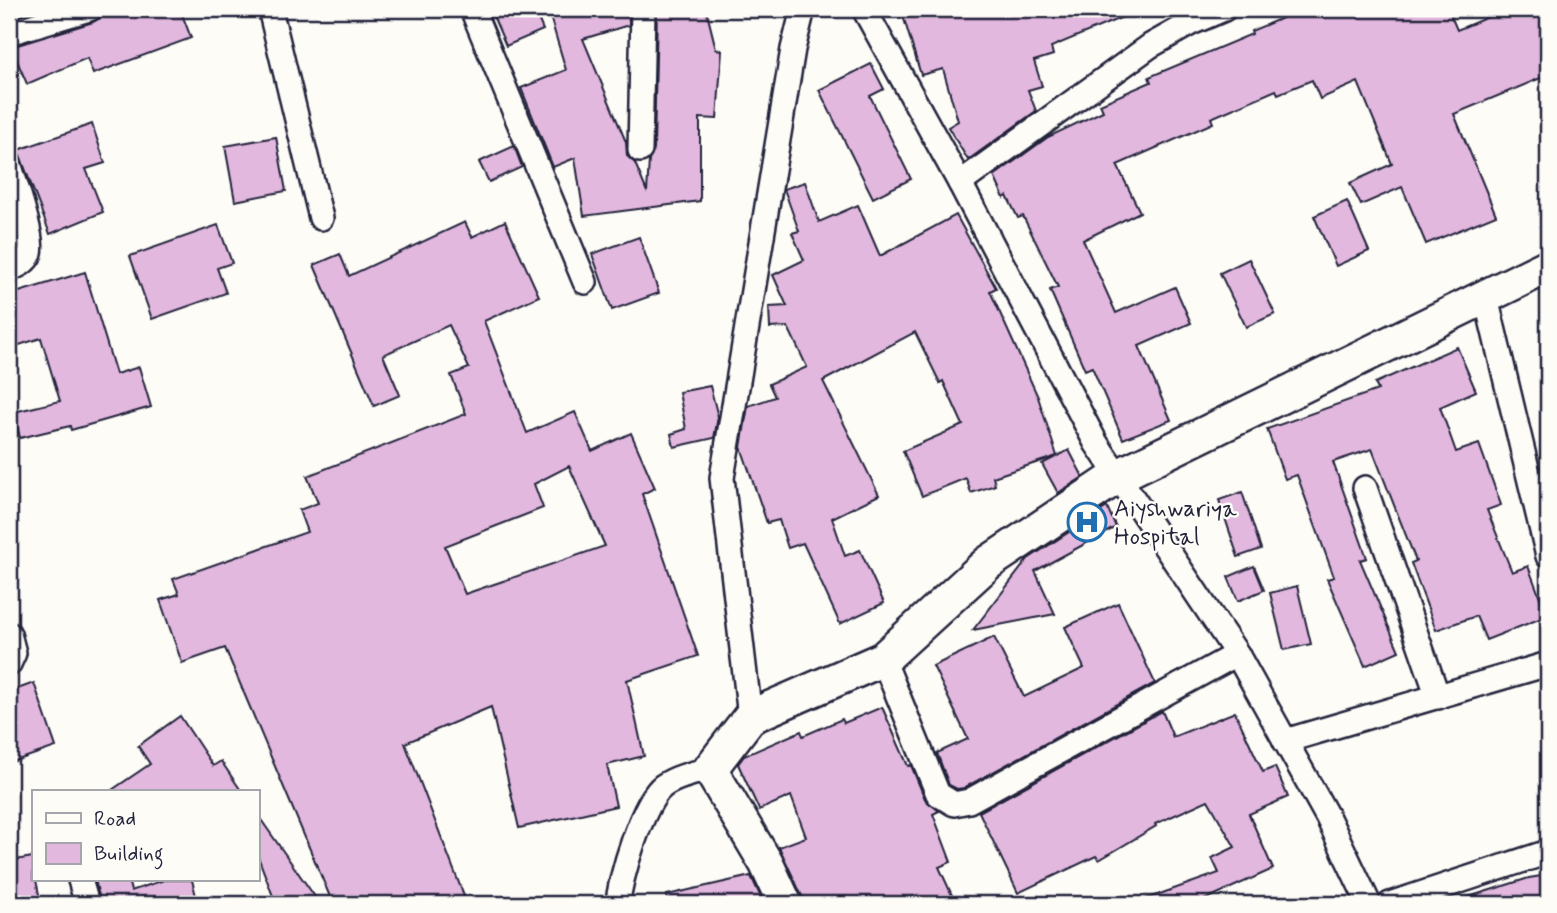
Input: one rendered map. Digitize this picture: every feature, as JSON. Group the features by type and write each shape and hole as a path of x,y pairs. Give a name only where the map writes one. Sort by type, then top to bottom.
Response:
{"street":[{"path":"9,33 89,9"},
{"path":"270,9 321,218"},
{"path":"472,9 585,282"},
{"path":"640,150 643,9"},
{"path":"750,717 722,478 793,49 803,9"},
{"path":"864,9 960,183 1096,443 1237,654 1328,818 1369,904"},
{"path":"960,183 1150,46 1191,23 1224,9"},
{"path":"9,163 30,238 30,253 25,261 9,269"},
{"path":"615,903 647,806 662,787 687,774 710,769 750,717 883,659 988,563 1118,476 1548,266"},
{"path":"1486,298 1548,556"},
{"path":"1366,488 1438,696"},
{"path":"9,634 14,653 9,664"},
{"path":"883,659 938,794 954,804 969,801 1237,654"},
{"path":"1285,741 1548,664"},
{"path":"710,769 766,863 785,904"},
{"path":"1390,904 1548,852"},
{"path":"80,881 87,904"}],"building":[{"path":"103,9 180,9 191,38 93,74 87,58 27,84 11,47 93,22 100,18"},
{"path":"490,9 534,9 543,30 506,46"},
{"path":"564,9 629,9 629,25 583,39 626,142 627,156 635,163 647,192 649,160 654,150 657,9 706,9 716,49 722,50 717,119 700,118 700,201 584,216 575,158 553,167 521,88 566,70 549,13"},
{"path":"901,9 1142,9 1051,47 1053,55 1034,61 1042,86 1028,90 1036,111 968,160 948,127 958,121 943,69 921,75"},
{"path":"1290,9 1448,9 1457,30 1507,9 1548,9 1548,75 1454,114 1496,215 1426,244 1402,187 1361,205 1350,183 1392,164 1358,82 1320,99 1312,80 1278,94 1276,90 1211,118 1213,123 1117,165 1140,212 1083,240 1116,313 1175,287 1191,323 1139,346 1171,420 1123,439 1092,367 1085,370 1050,290 1058,287 1023,216 1018,218 1007,196 1004,198 994,176 1048,137 1103,111 1100,104 1151,82 1149,77 1252,34 1251,31 1292,14"},
{"path":"871,64 884,89 870,96 911,179 873,198 819,90"},
{"path":"92,124 105,163 86,169 103,212 50,234 18,150"},
{"path":"276,137 286,191 235,201 225,146"},
{"path":"514,146 522,167 489,182 479,162"},
{"path":"805,182 819,222 858,205 880,256 956,215 996,288 990,291 1038,397 1057,456 993,477 995,485 971,493 966,478 922,496 903,451 963,425 943,381 940,383 915,332 823,381 879,495 832,518 845,556 860,550 884,603 840,624 803,543 788,548 779,520 767,523 741,447 748,406 775,397 769,384 807,367 788,327 770,328 769,307 787,306 773,275 804,260 792,233 799,231 784,189"},
{"path":"1347,201 1369,251 1336,266 1314,216"},
{"path":"505,221 539,296 484,321 527,433 575,412 592,451 631,433 655,488 642,494 698,656 627,680 644,756 607,765 616,806 519,828 491,707 405,743 467,904 333,904 225,648 182,663 160,600 179,594 173,579 307,532 299,510 318,503 307,476 466,414 451,375 469,368 449,325 383,355 400,395 374,406 314,265 340,254 349,276 465,222 472,237","holes":["569,466 605,546 465,594 445,546 543,508 534,484"]},
{"path":"218,225 232,263 217,268 226,293 152,319 130,256"},
{"path":"639,237 659,293 612,310 592,254"},
{"path":"1249,259 1275,314 1246,327 1220,273"},
{"path":"85,272 116,374 139,367 151,407 71,430 70,426 20,438 14,412 60,401 41,338 16,346 9,324 9,295"},
{"path":"1457,347 1476,391 1440,407 1456,452 1479,444 1501,505 1487,510 1512,572 1528,566 1547,616 1486,640 1476,616 1436,630 1411,563 1416,561 1372,449 1333,462 1367,558 1360,560 1399,651 1365,666 1327,579 1334,577 1297,475 1285,479 1267,429 1378,390 1375,383"},
{"path":"710,386 718,417 714,438 674,447 671,434 686,429 679,392"},
{"path":"1069,450 1083,477 1058,493 1042,464"},
{"path":"1242,492 1261,549 1238,557 1219,500"},
{"path":"1107,507 1116,527 1035,571 1055,614 973,630 1028,559"},
{"path":"1254,566 1264,590 1238,601 1228,577"},
{"path":"1297,586 1311,644 1284,650 1270,593"},
{"path":"1118,603 1155,683 964,788 957,789 949,785 937,753 968,739 933,666 994,637 1024,697 1084,668 1065,627"},
{"path":"34,683 56,747 9,763 9,692"},
{"path":"882,707 925,799 939,811 933,814 951,862 939,867 956,904 804,904 779,847 806,837 791,796 759,810 738,764 744,756 801,731 803,736 842,719 844,723"},
{"path":"1162,711 1173,737 1235,712 1263,772 1275,767 1288,797 1249,814 1273,869 1195,904 1140,904 1140,901 1219,873 1212,858 1235,847 1208,800 1155,824 1156,826 1099,860 1096,856 1018,893 979,812"},
{"path":"180,716 213,766 221,761 241,790 112,790 150,764 138,746"},
{"path":"259,817 320,904 276,904 259,859"},
{"path":"32,857 32,881 36,881 41,904 9,904 9,861"},
{"path":"1548,875 1548,904 1463,904 1462,899 1529,878"},
{"path":"751,876 764,904 668,904 667,895"},
{"path":"95,881 128,881 131,891 161,881 192,881 198,904 101,904"}],"place":[{"name":"Aiyshwariya Hospital","path":"1087,522"}]}
